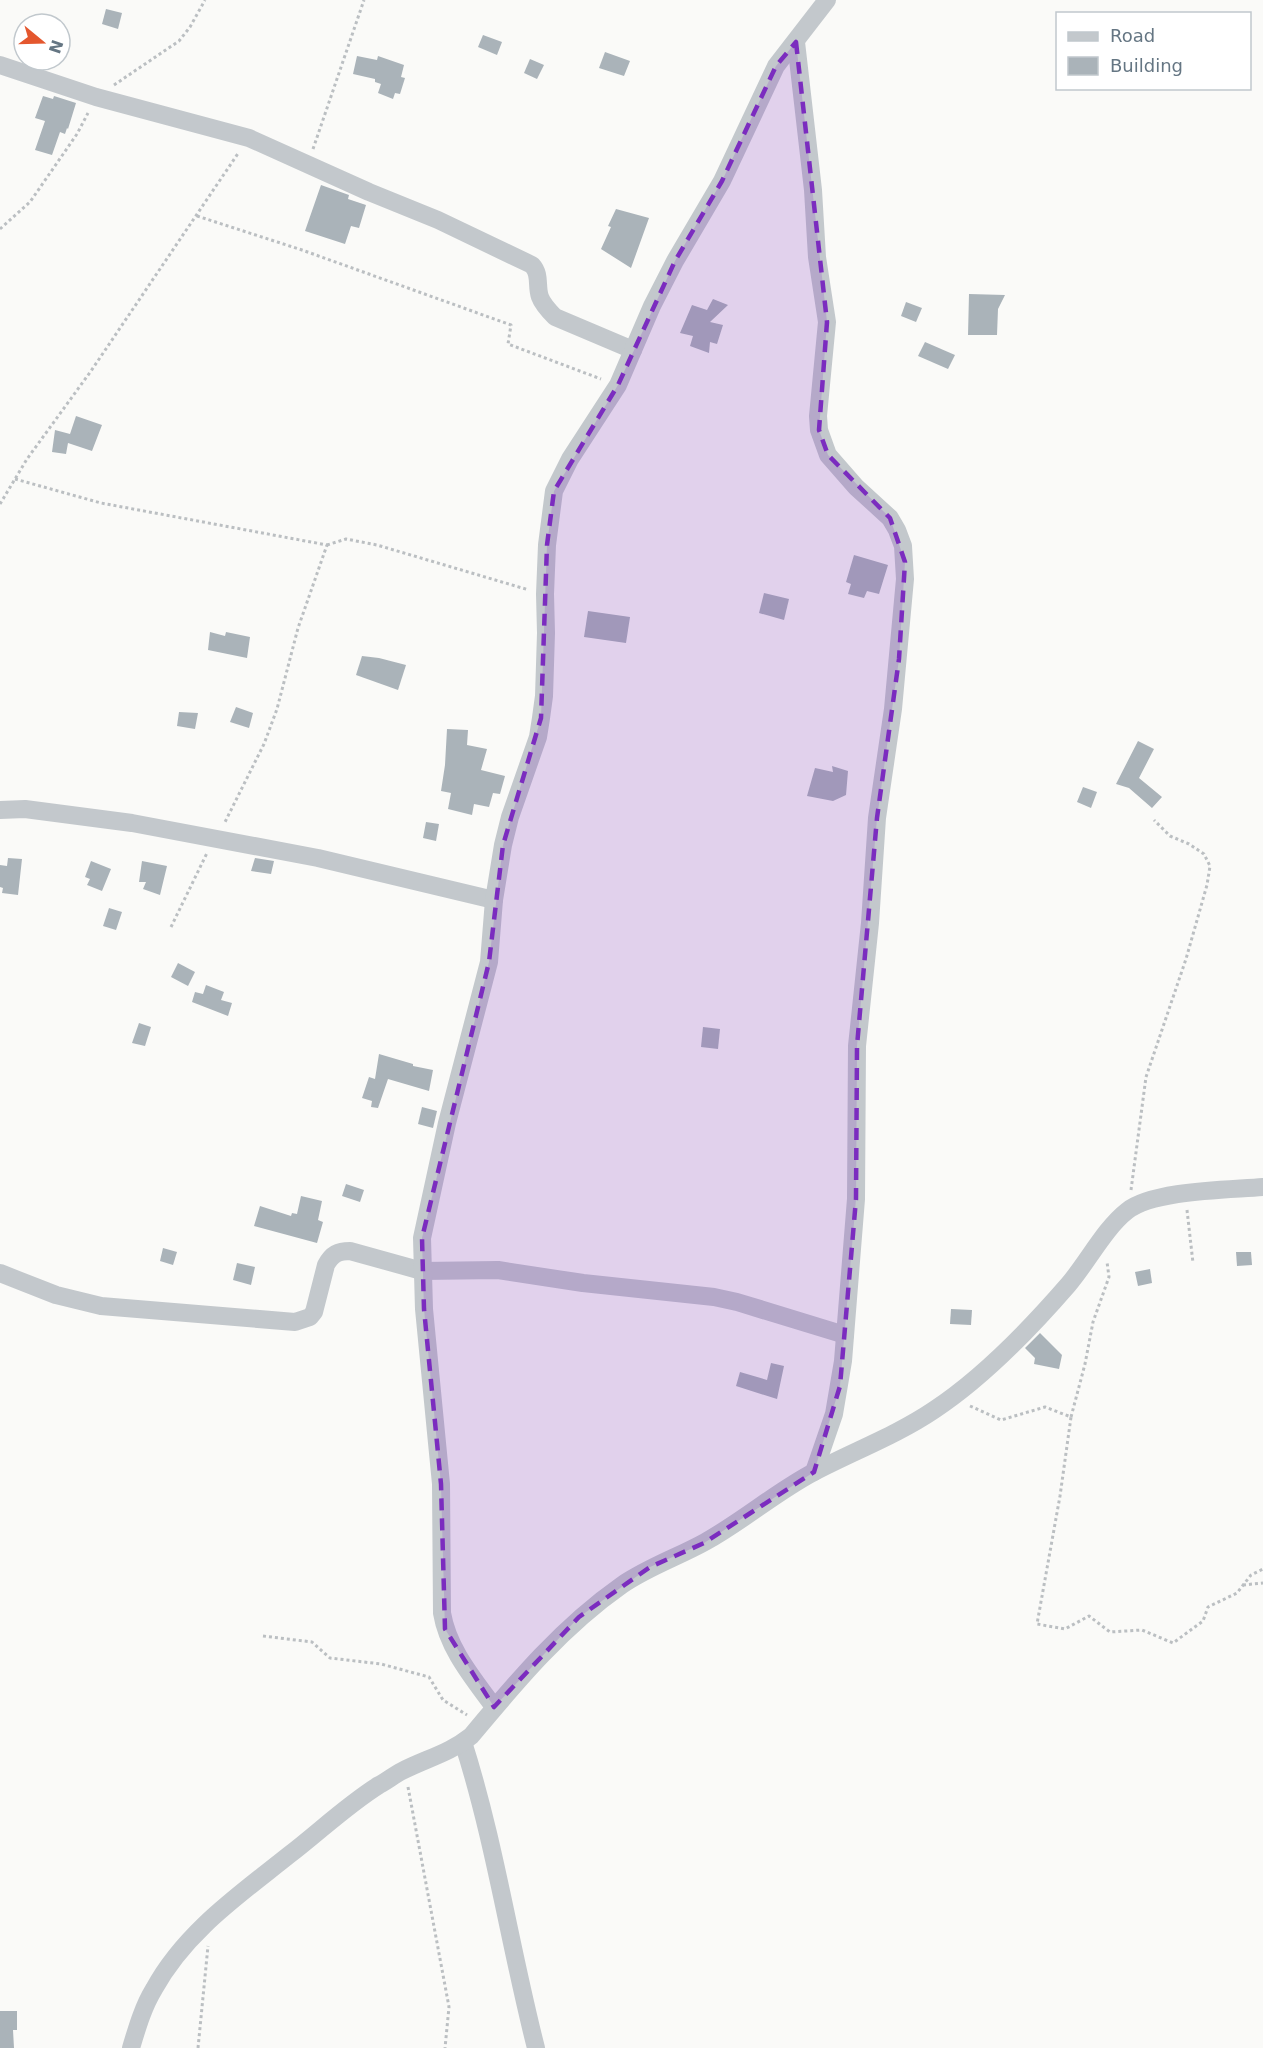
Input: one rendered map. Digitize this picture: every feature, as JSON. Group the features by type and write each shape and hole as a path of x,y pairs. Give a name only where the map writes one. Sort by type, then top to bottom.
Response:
{"street":[{"path":"494,1707 453,1647 445,1629 441,1593 441,1484 424,1309 422,1238 447,1123 489,962 494,900 505,836 542,718 547,545 554,491 570,459 618,386 652,306 675,261 722,181 776,66 828,0"},
{"path":"796,42 813,189 817,257 827,322 818,416 819,430 828,455 856,487 890,518 903,546 905,562 899,659 877,818 870,923 857,1046 856,1199 840,1386 834,1414 814,1472"},
{"path":"0,65 96,97 249,138 438,220 526,262 538,274 540,297 546,308 555,316 633,350"},
{"path":"0,810 24,809 88,817 318,858 494,900"},
{"path":"131,2048 154,1989 174,1958 199,1929 376,1787 403,1771 463,1742 538,1657 579,1617 650,1567 704,1543 814,1472 850,1456 933,1411 966,1385 1040,1316 1069,1284 1111,1228 1127,1211 1143,1202 1185,1194 1263,1187"},
{"path":"0,1273 56,1294 101,1306 295,1322 310,1317 314,1312 326,1265 334,1254 341,1251 361,1253 422,1271 498,1270 583,1283 714,1296 845,1335"},
{"path":"463,1742 476,1783 536,2048"}],"path":[{"path":"0,229 30,202 46,180 77,134 96,97 179,41 206,0"},
{"path":"308,164 364,0"},
{"path":"0,504 27,459 98,361 249,138"},
{"path":"197,216 302,250 511,325 508,345 618,386"},
{"path":"15,479 101,503 327,545 346,539 377,545 545,594"},
{"path":"171,927 195,875 209,848 216,841 264,744 277,709 298,628 327,545"},
{"path":"1127,1211 1146,1077 1186,958 1207,885 1210,866 1204,854 1189,844 1170,836 1154,820"},
{"path":"1185,1194 1193,1263"},
{"path":"1107,1260 1109,1277 1093,1322 1071,1417 1062,1487 1037,1624 1065,1629 1089,1616 1110,1632 1143,1630 1173,1643 1203,1621 1208,1607 1237,1593 1251,1575 1263,1569"},
{"path":"969,1406 1001,1420 1045,1407 1071,1417"},
{"path":"1243,1585 1263,1583"},
{"path":"263,1636 312,1642 330,1658 381,1664 429,1677 443,1700 481,1724"},
{"path":"403,1771 411,1795 449,2007 445,2048"},
{"path":"198,2048 208,1944"}],"highlighted area":[{"path":"796,42 827,322 819,430 828,455 890,518 905,562 899,659 877,818 857,1046 856,1199 840,1386 814,1472 704,1543 650,1567 579,1617 494,1707 445,1629 441,1484 424,1309 422,1238 489,962 503,845 541,718 547,545 554,491 618,385 675,261 722,181 776,66"}],"building":[{"path":"106,9 122,13 118,29 102,24"},
{"path":"483,35 502,42 497,55 478,47"},
{"path":"605,52 630,61 624,76 599,68"},
{"path":"357,56 377,60 378,56 404,65 401,77 405,78 400,94 395,93 393,99 378,93 381,84 375,82 375,79 353,74"},
{"path":"530,59 544,65 537,79 524,73"},
{"path":"43,96 53,99 54,96 76,103 68,129 65,134 60,132 52,155 35,150 45,121 35,118"},
{"path":"321,185 349,195 348,199 366,205 359,228 351,226 345,244 305,231"},
{"path":"616,209 649,218 631,268 601,249"},
{"path":"969,294 1005,295 998,309 997,335 968,335"},
{"path":"713,299 728,305 710,322 723,325 717,344 710,342 709,353 690,346 693,336 680,333 692,305 707,310"},
{"path":"906,302 922,308 916,322 901,316"},
{"path":"925,342 955,355 948,369 918,356"},
{"path":"76,416 102,425 92,451 68,443 66,454 52,452 55,430 70,434"},
{"path":"854,555 888,565 879,594 867,591 864,598 848,594 851,584 846,582"},
{"path":"764,593 789,599 784,620 759,613"},
{"path":"588,611 630,617 626,643 584,637"},
{"path":"210,632 225,636 226,632 250,637 247,658 208,650"},
{"path":"362,656 406,665 398,690 356,675"},
{"path":"236,707 253,713 249,728 230,722"},
{"path":"179,712 198,713 195,729 177,726"},
{"path":"447,729 468,730 467,745 487,749 481,770 505,776 500,794 493,793 489,807 474,804 472,815 448,809 451,793 441,791"},
{"path":"1138,741 1154,749 1139,778 1162,797 1152,808 1129,788 1116,784"},
{"path":"832,766 848,771 846,795 833,801 807,796 815,768 833,772"},
{"path":"1083,787 1097,792 1091,808 1077,802"},
{"path":"426,822 439,824 436,841 423,838"},
{"path":"8,858 22,859 18,895 2,893 3,888 0,887 0,865 7,866"},
{"path":"255,858 274,861 271,874 251,871"},
{"path":"91,861 111,869 102,891 87,885 90,879 85,877"},
{"path":"142,861 167,866 160,895 143,889 146,882 139,882"},
{"path":"109,908 122,912 116,930 103,926"},
{"path":"178,963 195,972 188,986 171,977"},
{"path":"206,985 224,992 221,1000 232,1003 228,1016 192,1002 195,992 203,994"},
{"path":"139,1023 151,1027 145,1046 132,1043"},
{"path":"703,1027 720,1029 718,1049 701,1047"},
{"path":"379,1054 413,1064 413,1066 433,1070 429,1091 388,1079 378,1108 371,1107 372,1101 362,1098 369,1077 375,1079"},
{"path":"422,1107 437,1111 433,1128 418,1124"},
{"path":"346,1184 364,1190 360,1202 342,1196"},
{"path":"301,1196 322,1201 318,1220 323,1222 317,1243 254,1226 260,1206 291,1216 292,1213 297,1214"},
{"path":"163,1248 177,1252 173,1265 160,1261"},
{"path":"1236,1252 1251,1252 1252,1265 1237,1266"},
{"path":"237,1263 255,1267 251,1285 233,1280"},
{"path":"1150,1269 1152,1283 1138,1286 1135,1272"},
{"path":"951,1309 972,1310 971,1325 950,1324"},
{"path":"1040,1333 1062,1355 1059,1369 1034,1364 1035,1358 1025,1348"},
{"path":"771,1363 784,1366 777,1399 736,1386 740,1372 767,1380"},
{"path":"0,2011 17,2011 17,2030 13,2030 14,2048 0,2048"}]}
